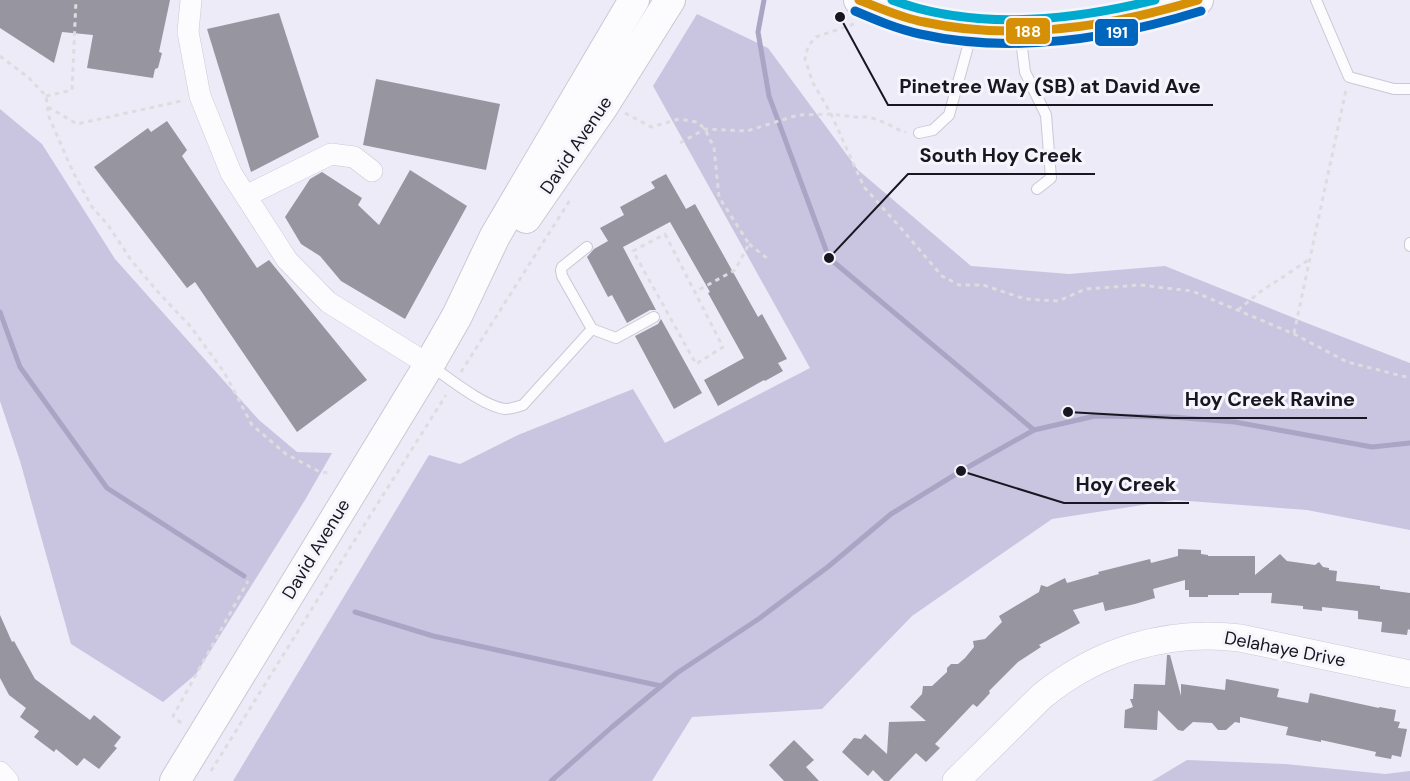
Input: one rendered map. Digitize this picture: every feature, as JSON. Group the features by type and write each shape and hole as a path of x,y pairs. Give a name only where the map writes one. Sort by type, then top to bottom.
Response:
{"main road":[{"name":"David Avenue","path":"175,781 429,365 457,316 495,236 634,0"},
{"name":"David Avenue","path":"457,316 605,102 670,0"},
{"path":"859,11 930,24 1020,32 1089,26 1134,18 1198,0"}],"street":[{"path":"191,0 188,32 200,96 231,174 287,260 328,302 429,365"},
{"path":"246,196 331,154 354,157 372,171"},
{"name":"Delahaye Drive","path":"956,781 1042,696 1060,682 1096,661 1156,640 1185,636 1221,636 1410,674"},
{"path":"0,772 8,781"}],"lane":[{"path":"1316,0 1349,77 1394,89 1410,89"},
{"path":"919,133 933,130 949,115 973,29"},
{"path":"1020,32 1025,72 1046,116 1052,178 1037,189"},
{"path":"587,247 561,270 562,276 592,329 616,338 654,317"},
{"path":"429,365 489,404 505,409 514,408 523,405 592,329"}],"path":[{"path":"46,96 72,90 76,0"},
{"path":"859,11 816,37 808,46 805,59 813,83 831,114 864,187 942,276 959,285 983,285 1025,299 1058,301 1086,289 1140,285 1192,291 1294,334 1347,362 1410,378"},
{"path":"0,56 29,78 46,96 49,117 73,172 92,207 108,225 138,268 191,327 224,372 252,425 286,454 320,472 330,473"},
{"path":"1294,334 1349,77"},
{"path":"48,106 77,124 200,96"},
{"path":"605,102 651,127 679,119 697,122 705,129 714,148 719,197 749,244 768,259"},
{"path":"680,143 705,129 747,131 798,116 831,114 869,117 902,131 919,133"},
{"path":"664,234 694,292 723,347 696,363 633,251 664,234"},
{"path":"694,292 735,270 749,244"},
{"path":"1238,311 1260,292 1310,259"},
{"path":"181,723 173,716 248,581"}],"shaded area":[{"path":"697,14 768,48 858,170 971,266 1069,274 1165,266 1410,363 1410,530 1307,510 1175,500 1052,519 912,616 822,709 692,717 652,781 233,781 429,455 460,464 518,435 633,389 665,443 810,368 653,86"},
{"path":"0,109 42,144 115,259 259,420 297,452 332,453 196,674 163,702 71,644 20,461 0,401"},
{"path":"1187,760 1285,764 1385,774 1410,771 1410,781 1152,781"}],"building":[{"path":"0,0 170,0 158,68 155,69 153,78 87,68 93,35 62,32 54,63 0,28"},
{"path":"279,13 319,137 251,172 207,29"},
{"path":"376,79 500,104 486,170 363,145"},
{"path":"167,121 187,150 182,156 257,268 269,260 367,380 297,432 195,282 187,288 94,167 148,128 151,132"},
{"path":"410,170 467,206 405,319 341,281 320,256 301,244 285,217 310,179 322,172 362,198 358,205 379,225"},
{"path":"666,174 686,209 695,204 758,317 762,314 787,359 778,363 783,371 718,406 704,380 744,358 670,222 623,247 656,310 650,310 627,323 612,295 608,297 587,257 594,249 608,241 600,228 624,215 620,207 655,188 651,182"},
{"path":"661,319 702,393 674,409 635,336 658,324"},
{"path":"1178,549 1201,550 1201,554 1208,556 1255,556 1255,575 1280,554 1287,561 1315,565 1319,562 1329,570 1337,571 1336,581 1380,586 1380,589 1410,593 1410,630 1408,629 1407,635 1381,632 1382,622 1358,619 1358,611 1322,607 1322,611 1303,609 1303,606 1271,603 1272,593 1189,597 1189,590 1185,590 1185,580 1153,589 1155,598 1135,604 1105,611 1103,602 1073,610 1080,623 1039,645 1041,647 1018,662 989,691 990,693 977,707 973,704 935,744 940,748 926,762 916,753 889,781 884,781 873,770 868,776 842,752 854,738 861,739 865,734 887,754 889,722 926,721 910,707 922,694 923,686 932,686 947,672 951,664 958,664 974,647 973,641 985,639 1002,622 999,616 1039,592 1041,585 1047,587 1065,578 1067,583 1099,574 1098,572 1150,559 1151,563 1178,556"},
{"path":"0,615 12,642 14,641 35,679 90,720 94,715 121,737 114,746 117,748 99,769 84,758 77,766 56,749 54,752 34,737 39,731 20,717 26,708 9,695 0,678"},
{"path":"1167,655 1170,655 1181,696 1181,684 1225,690 1226,679 1279,689 1277,697 1308,703 1310,693 1396,710 1394,721 1400,722 1398,728 1407,729 1401,757 1392,755 1391,759 1375,756 1376,752 1286,735 1288,727 1240,717 1240,723 1235,722 1226,730 1218,730 1212,723 1193,722 1183,731 1178,730 1158,710 1157,730 1124,728 1125,710 1133,707 1130,699 1133,699 1134,684 1165,685"},
{"path":"794,740 814,760 806,767 819,781 784,781 769,765"}],"waterway":[{"path":"764,0 758,32 769,96 829,258 1034,430"},
{"path":"0,312 20,367 107,488 244,576"},
{"path":"551,781 677,673 760,618 829,566 891,514 1034,430 1095,416 1172,417 1235,422 1372,447 1410,443"},
{"path":"355,612 433,636 661,686"}],"transit line":[{"name":"188","path":"859,0 915,20 958,28 993,31 1062,29 1097,24 1165,10 1198,0"},
{"path":"892,0 924,10 956,16 1023,20 1090,13 1155,0"},
{"name":"191","path":"855,11 920,34 991,43 1062,41 1097,36 1201,11"}],"place":[{"name":"Pinetree Way (SB) at David Ave","path":"840,17"},
{"name":"South Hoy Creek","path":"829,258"},
{"name":"Hoy Creek Ravine","path":"1068,412"},
{"name":"Hoy Creek","path":"961,471"}]}
